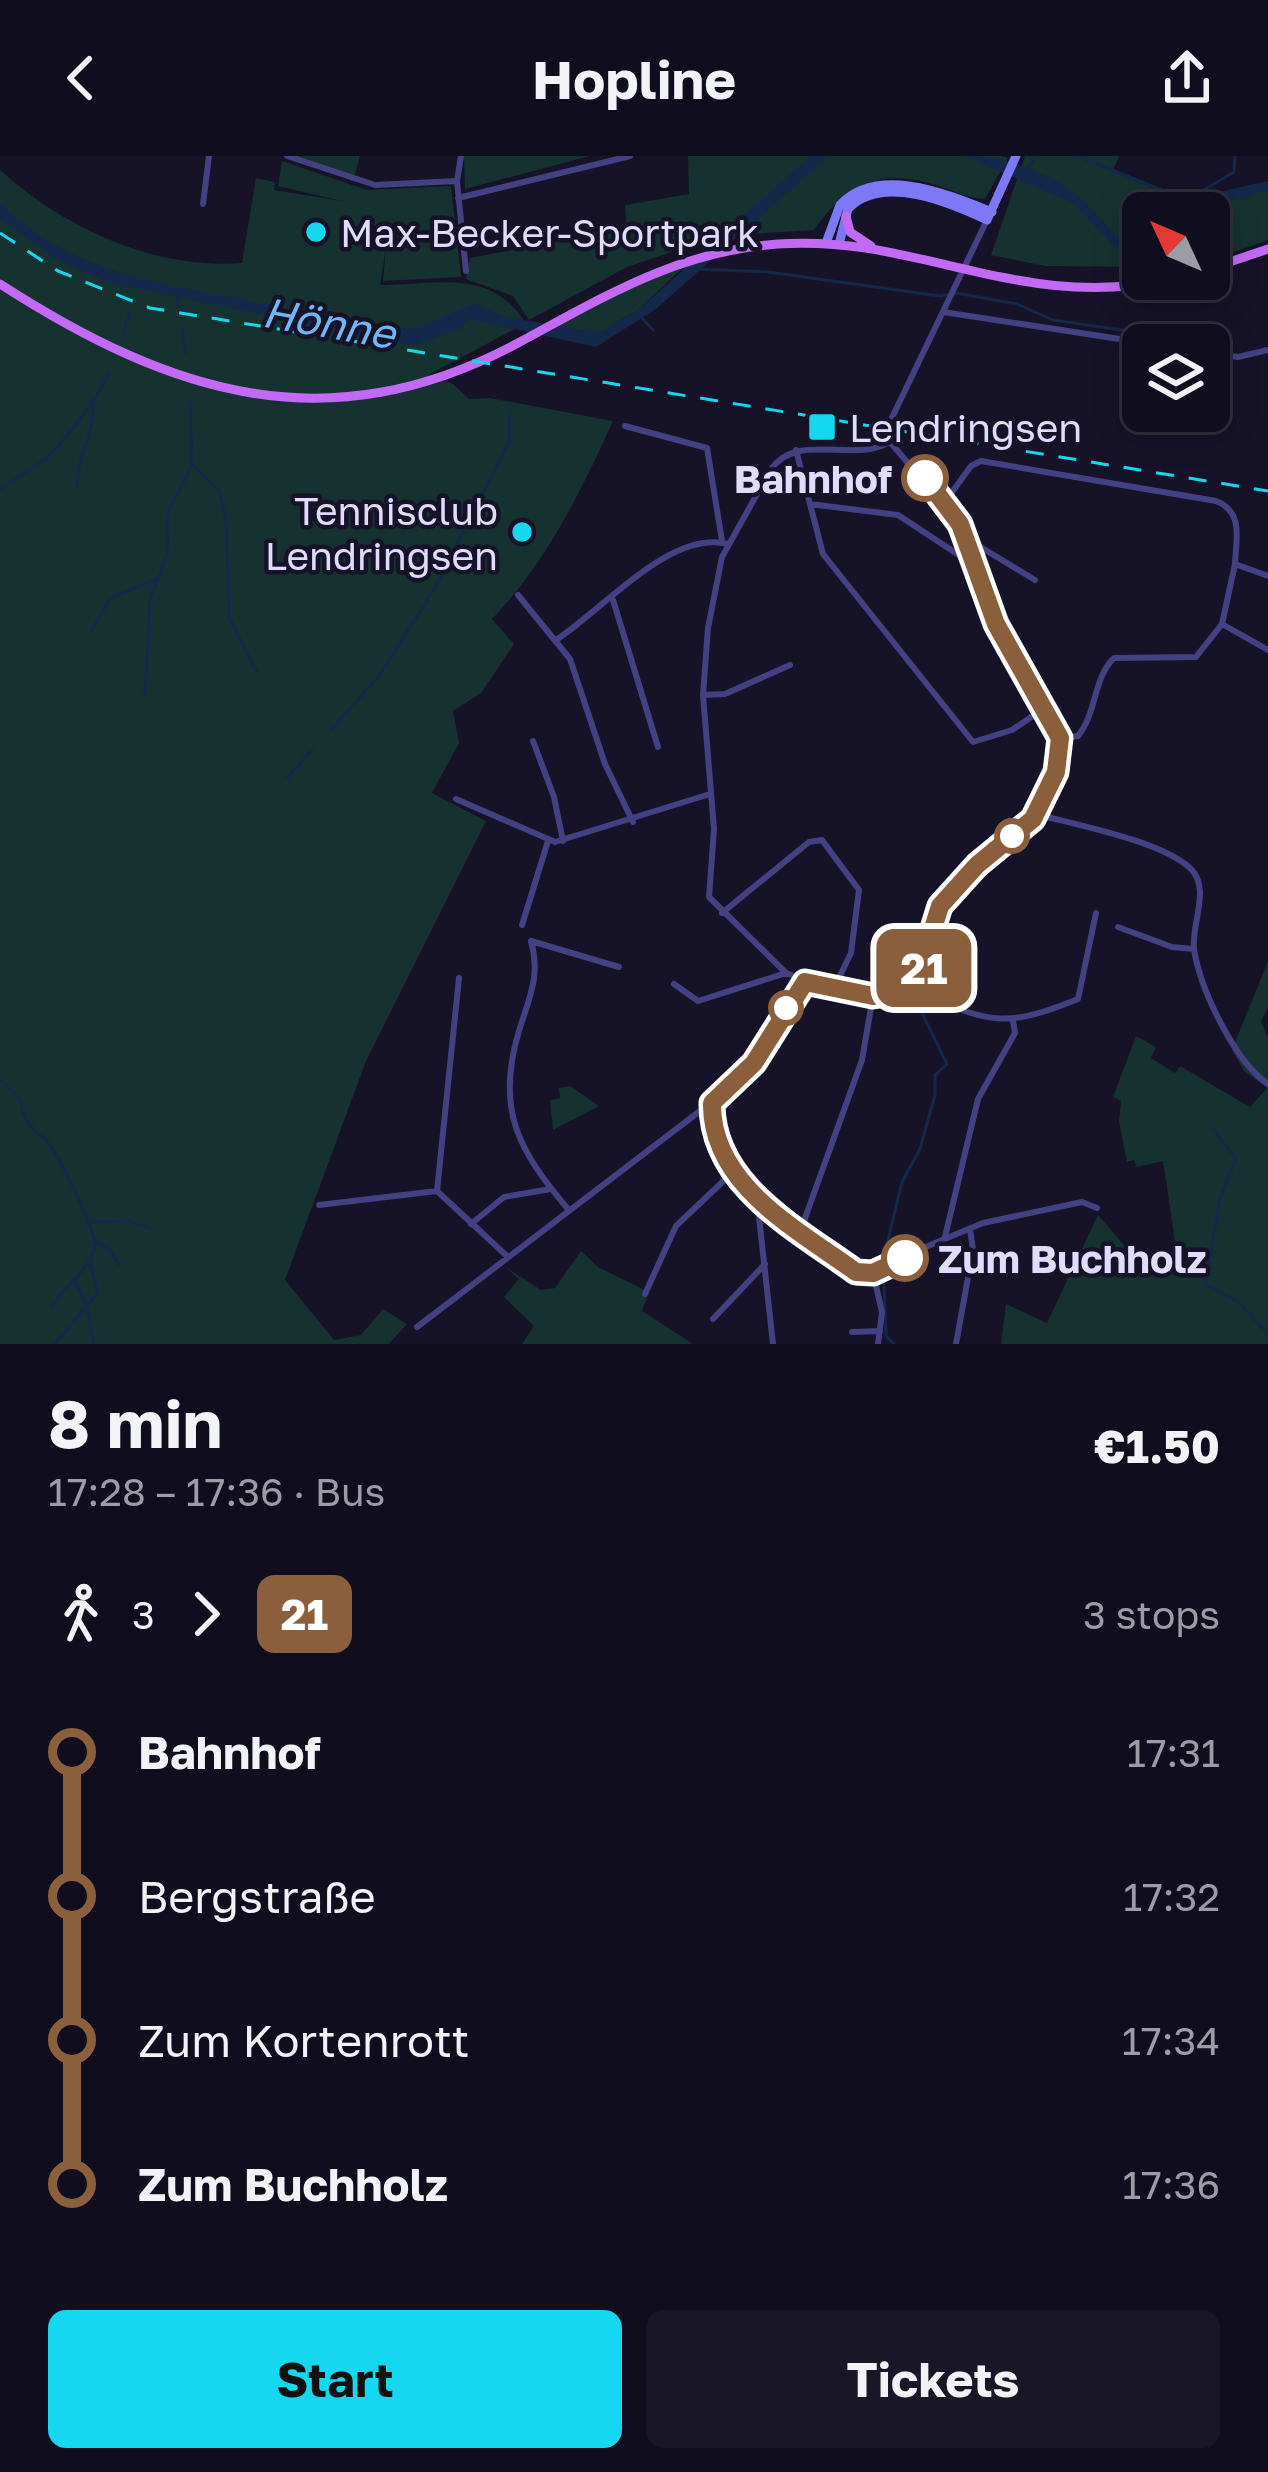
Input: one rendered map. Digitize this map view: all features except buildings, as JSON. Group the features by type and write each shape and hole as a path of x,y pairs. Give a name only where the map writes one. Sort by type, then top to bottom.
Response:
{"main road":[{"path":"990,216 1016,156"},
{"path":"833,244 840,205 868,188 920,188 990,216"},
{"path":"833,244 857,200 897,194 990,216"},
{"path":"846,217 854,236 881,251"},
{"path":"0,284 107,349 197,384 281,399 377,394 460,370 615,288 718,251 783,243 833,244 989,278 1076,289 1122,284"},
{"path":"1230,262 1268,249"}],"street":[{"path":"203,204 208,156"},
{"path":"287,156 375,185 457,181"},
{"path":"461,156 457,181 466,271"},
{"path":"458,198 630,156"},
{"path":"914,990 940,906 1036,814 1056,772 1060,738 996,624 966,538 945,502 890,442 887,428 990,216"},
{"path":"946,308 1122,339"},
{"path":"1230,356 1268,350"},
{"path":"625,426 707,448 725,542"},
{"path":"890,442 860,452 796,450 782,454 725,542 713,599 703,695 714,846 708,889 722,913 786,973 805,982 873,996 914,990 956,1008 1013,1022 1078,999 1096,913"},
{"path":"796,450 823,554 973,742 1012,730 1046,707"},
{"path":"945,502 971,466 985,461 1216,501 1233,512 1235,564 1222,624 1188,662 1126,654 1114,658 1104,667 1088,724 1078,736 1060,738"},
{"path":"809,504 898,515 977,568"},
{"path":"966,538 1035,580"},
{"path":"556,640 613,600 659,557 680,546 725,542"},
{"path":"1235,564 1268,577"},
{"path":"518,595 556,640 582,686 605,764 633,822"},
{"path":"613,600 658,747"},
{"path":"1222,624 1268,650"},
{"path":"703,695 724,694 790,665"},
{"path":"532,741 554,797 563,841"},
{"path":"456,799 548,842 633,822 710,794"},
{"path":"1036,814 1152,846 1193,871 1201,888 1194,949 1242,1063 1268,1084"},
{"path":"722,913 800,848 822,840 859,890 851,952 833,989"},
{"path":"522,925 548,842"},
{"path":"1118,927 1172,947 1194,949"},
{"path":"568,1209 514,1133 514,1046 536,979 531,941 619,967"},
{"path":"674,984 698,1001 786,973"},
{"path":"436,1191 459,978"},
{"path":"417,1327 712,1103 754,1063 805,982"},
{"path":"800,1232 862,1060 873,996"},
{"path":"944,1241 978,1099 1015,1033 1013,1022"},
{"path":"712,1103 714,1136 757,1199 856,1272 873,1273 970,1228 1082,1202 1096,1208"},
{"path":"645,1294 676,1226 734,1171"},
{"path":"471,1224 494,1202 551,1189"},
{"path":"320,1205 436,1191"},
{"path":"436,1191 508,1257"},
{"path":"757,1199 773,1344"},
{"path":"956,1344 973,1250 970,1228"},
{"path":"713,1318 765,1264"},
{"path":"873,1273 878,1344"},
{"path":"853,1332 880,1331"}],"green space":[{"path":"287,156 360,156 353,181"},
{"path":"464,156 590,156 465,189"},
{"path":"688,156 1008,158 985,199 910,179 877,180 837,203 814,230 719,236 627,267 529,320 513,296 466,279 470,258 627,228 625,205 689,194"},
{"path":"1025,156 1119,156 1113,170 1161,192 1122,192 1122,267 1045,266 991,255"},
{"path":"282,161 367,190 451,186 461,277 383,281 386,248 380,285 442,282 479,286 512,305 526,323 430,374 453,384 469,399 490,398 613,421 546,550 492,619 514,644 481,693 453,711 459,743 432,793 486,821 366,1061 285,1280 334,1340 361,1335 383,1309 407,1324 389,1344 0,1344 0,170 53,210 112,241 176,260 242,263 256,178 275,182 274,190 342,201 278,186"},
{"path":"1268,181 1268,240 1230,254 1230,192 1220,192"},
{"path":"687,264 638,310 600,333 554,327 616,293"},
{"path":"1268,961 1268,1008 1261,1021 1268,1038 1268,1344 1001,1344 1006,1304 1047,1323 1098,1215 1143,1267 1176,1248 1163,1161 1137,1167 1134,1160 1127,1162 1119,1122 1121,1101 1113,1097 1136,1036 1156,1047 1151,1058 1175,1073 1180,1066 1250,1107 1267,1088 1244,1071 1232,1050"},
{"path":"570,1086 599,1106 553,1130 550,1100 560,1098 559,1088"},
{"path":"581,1251 598,1267 649,1292 642,1311 693,1344 522,1344 534,1326 504,1297 519,1279 504,1266 541,1290 555,1288"}],"water":[{"name":"Hönne","path":"811,156 829,156 656,309 596,347 468,319 461,328 412,346 107,282 53,257 0,218 0,202 60,248 129,275 352,322 416,326 474,304 507,317 600,333 638,310"},
{"path":"964,156 1013,163 1059,183 1122,240 1122,254 1073,203"},
{"path":"1268,181 1268,190 1230,201 1230,192 1220,192"}],"waterway":[{"path":"1027,170 1035,156"},
{"path":"1077,156 1187,200 1234,172 1235,156"},
{"path":"696,269 768,272 940,296 956,293 1017,304 1053,320 1231,346"},
{"path":"177,292 179,308"},
{"path":"123,334 129,313"},
{"path":"642,318 653,330"},
{"path":"182,328 185,354"},
{"path":"0,490 56,448 110,373"},
{"path":"145,695 150,599 167,555 168,512 192,465 190,402"},
{"path":"77,488 93,404"},
{"path":"330,731 379,676 435,588 509,442 510,411"},
{"path":"192,465 219,490 226,523 229,617 257,672"},
{"path":"92,630 110,598 157,579"},
{"path":"287,778 312,750"},
{"path":"886,934 893,959 911,983"},
{"path":"886,1248 902,1182 920,1149 935,1095 935,1075 947,1064 922,1013"},
{"path":"0,1079 21,1100 26,1120 54,1152 94,1239 88,1263 51,1308"},
{"path":"1213,1129 1236,1159 1220,1198 1205,1284 1237,1301 1268,1334"},
{"path":"89,1222 125,1220 153,1229"},
{"path":"97,1242 109,1248 119,1265"},
{"path":"55,1344 98,1292 90,1262"},
{"path":"74,1279 85,1301 94,1344"},
{"path":"884,1283 886,1336 894,1344"}],"railway":[{"path":"0,233 58,271 150,308 1268,491"}],"bus line":[{"name":"21","path":"905,1258 873,1273 856,1272 757,1199 718,1146 712,1103 754,1063 805,982 873,996 914,990 940,906 977,865 1033,819 1056,772 1060,738 1053,720 996,624 960,524 925,478"}],"place":[{"name":"Max-Becker-Sportpark","path":"316,232"},
{"name":"Lendringsen","path":"822,427"},
{"name":"Bahnhof","path":"925,478"},
{"name":"Tennisclub Lendringsen","path":"522,532"},
{"name":"Zum Buchholz","path":"905,1258"}]}
